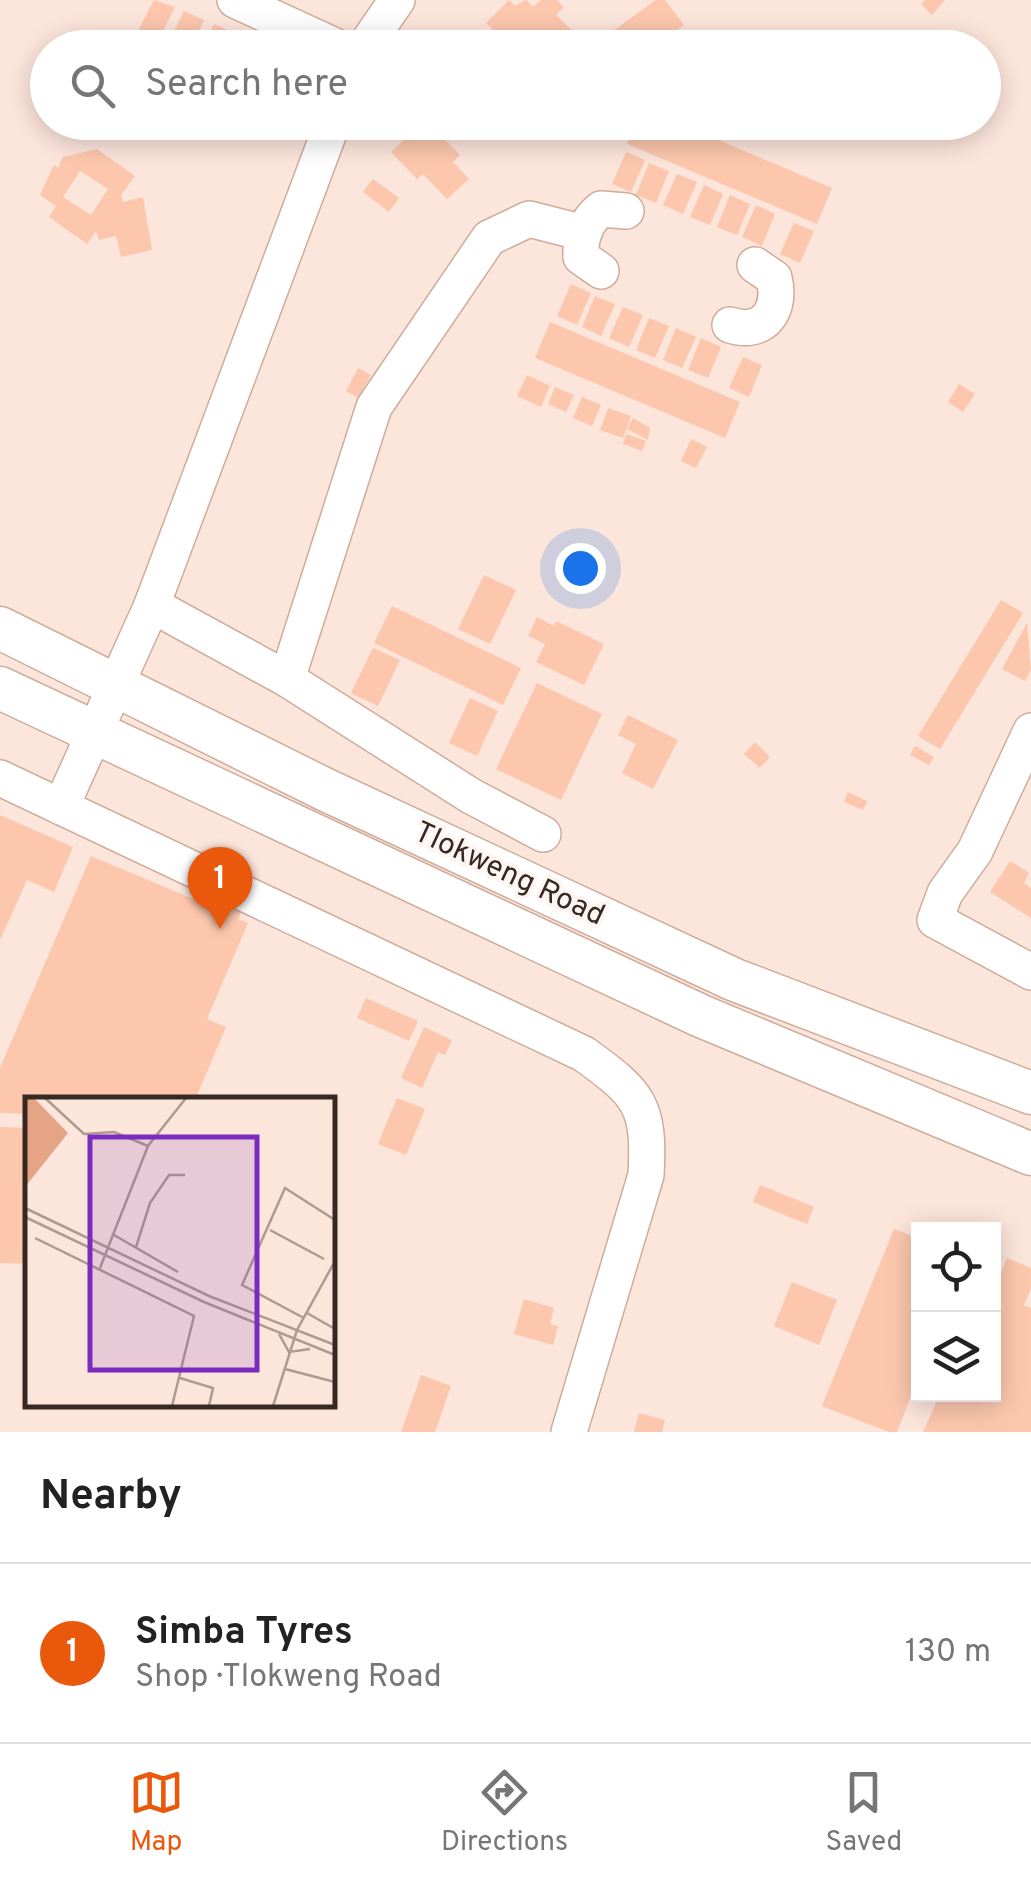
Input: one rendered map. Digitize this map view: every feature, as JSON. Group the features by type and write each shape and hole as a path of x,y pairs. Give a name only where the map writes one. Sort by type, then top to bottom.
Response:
{"main road":[{"name":"Tlokweng Road","path":"0,628 113,686 734,980 1031,1093"},
{"name":"Tlokweng Road","path":"0,688 96,737 702,1016 1031,1154"}],"street":[{"path":"234,0 300,30"},
{"path":"376,30 396,0"},
{"path":"61,807 96,737 113,686 152,605 327,140"},
{"path":"600,271 581,256 590,217 600,209 626,212"},
{"path":"287,679 374,407 489,238 529,220 584,233"},
{"path":"730,325 755,328 769,319 778,296 774,278 756,265"},
{"path":"152,605 287,679 471,796 543,834"},
{"path":"1031,731 975,850 944,893 935,920 1031,972"},
{"path":"0,778 584,1054 640,1102 648,1138 646,1175 569,1432"}],"building":[{"path":"154,0 175,7 164,30 139,29"},
{"path":"509,0 515,6 526,0 533,7 541,0 557,0 564,7 556,15 571,30 493,30 486,23"},
{"path":"656,0 665,0 684,25 677,30 615,30"},
{"path":"926,0 945,0 932,15 921,4"},
{"path":"184,11 204,20 199,30 174,30"},
{"path":"445,140 460,155 453,162 469,179 447,199 423,174 417,179 391,152 403,141"},
{"path":"629,140 719,140 832,188 817,224 627,144"},
{"path":"97,149 135,176 121,195 123,202 143,197 152,250 121,257 116,236 99,240 96,231 87,244 49,217 56,206 40,195 54,165 58,168 63,157","holes":["80,171 108,189 91,215 63,197"]},
{"path":"626,152 645,160 631,192 612,184"},
{"path":"649,163 669,171 656,203 636,195"},
{"path":"677,174 697,182 683,214 663,205"},
{"path":"373,179 399,198 389,212 363,192"},
{"path":"704,185 723,194 710,225 690,217"},
{"path":"730,195 750,204 737,235 717,227"},
{"path":"756,205 775,214 762,246 742,237"},
{"path":"794,223 814,231 800,263 780,254"},
{"path":"571,284 591,293 577,325 557,316"},
{"path":"595,296 615,304 601,336 582,327"},
{"path":"623,307 643,315 629,347 609,338"},
{"path":"649,318 669,326 655,358 636,350"},
{"path":"550,322 740,402 725,438 535,358"},
{"path":"676,328 696,337 682,368 663,360"},
{"path":"701,338 721,347 708,378 688,370"},
{"path":"743,357 762,365 749,397 729,388"},
{"path":"358,368 371,375 358,398 346,391"},
{"path":"527,375 550,386 541,407 517,396"},
{"path":"959,384 975,394 963,412 948,402"},
{"path":"555,387 574,395 566,412 548,404"},
{"path":"582,397 601,405 592,426 573,418"},
{"path":"608,408 631,416 623,438 600,430"},
{"path":"633,418 650,428 648,440 627,429"},
{"path":"626,434 646,441 642,451 623,444"},
{"path":"691,439 707,447 696,468 681,461"},
{"path":"484,575 516,590 490,644 458,629"},
{"path":"1001,600 1023,613 940,749 918,736"},
{"path":"392,606 521,668 503,705 374,643"},
{"path":"537,617 554,626 556,621 604,644 584,685 536,662 545,644 528,636"},
{"path":"1027,623 1031,670 1025,681 1002,669"},
{"path":"373,648 400,660 378,706 351,693"},
{"path":"537,683 602,714 561,800 496,769"},
{"path":"470,698 498,711 477,756 449,743"},
{"path":"628,715 678,740 653,789 622,773 636,744 618,735"},
{"path":"755,742 770,757 760,768 744,754"},
{"path":"915,746 934,757 929,765 910,755"},
{"path":"848,792 867,801 863,810 844,802"},
{"path":"0,815 73,847 54,892 27,880 0,940"},
{"path":"91,856 205,904 213,883 247,898 238,919 248,923 207,1019 226,1027 196,1097 25,1097 25,1114 0,1113 0,1068"},
{"path":"1010,861 1029,873 1024,883 1031,888 1031,918 990,892"},
{"path":"366,998 418,1021 409,1041 357,1018"},
{"path":"424,1027 452,1040 445,1055 438,1052 422,1088 401,1078"},
{"path":"397,1098 425,1109 406,1155 378,1144"},
{"path":"0,1127 25,1128 25,1264 0,1263"},
{"path":"760,1185 814,1207 807,1224 753,1202"},
{"path":"894,1229 911,1235 911,1396 897,1432 822,1406"},
{"path":"1007,1258 1031,1268 1031,1289 1024,1305 1031,1308 1031,1432 923,1432 936,1402 1001,1402 1001,1272"},
{"path":"792,1282 837,1300 819,1345 774,1326"},
{"path":"524,1299 554,1308 550,1324 558,1326 553,1345 514,1334"},
{"path":"421,1375 451,1386 435,1432 401,1432"},
{"path":"639,1413 665,1420 662,1432 634,1432"}],"place":[{"name":"Simba Tyres","path":"220,929"}]}
